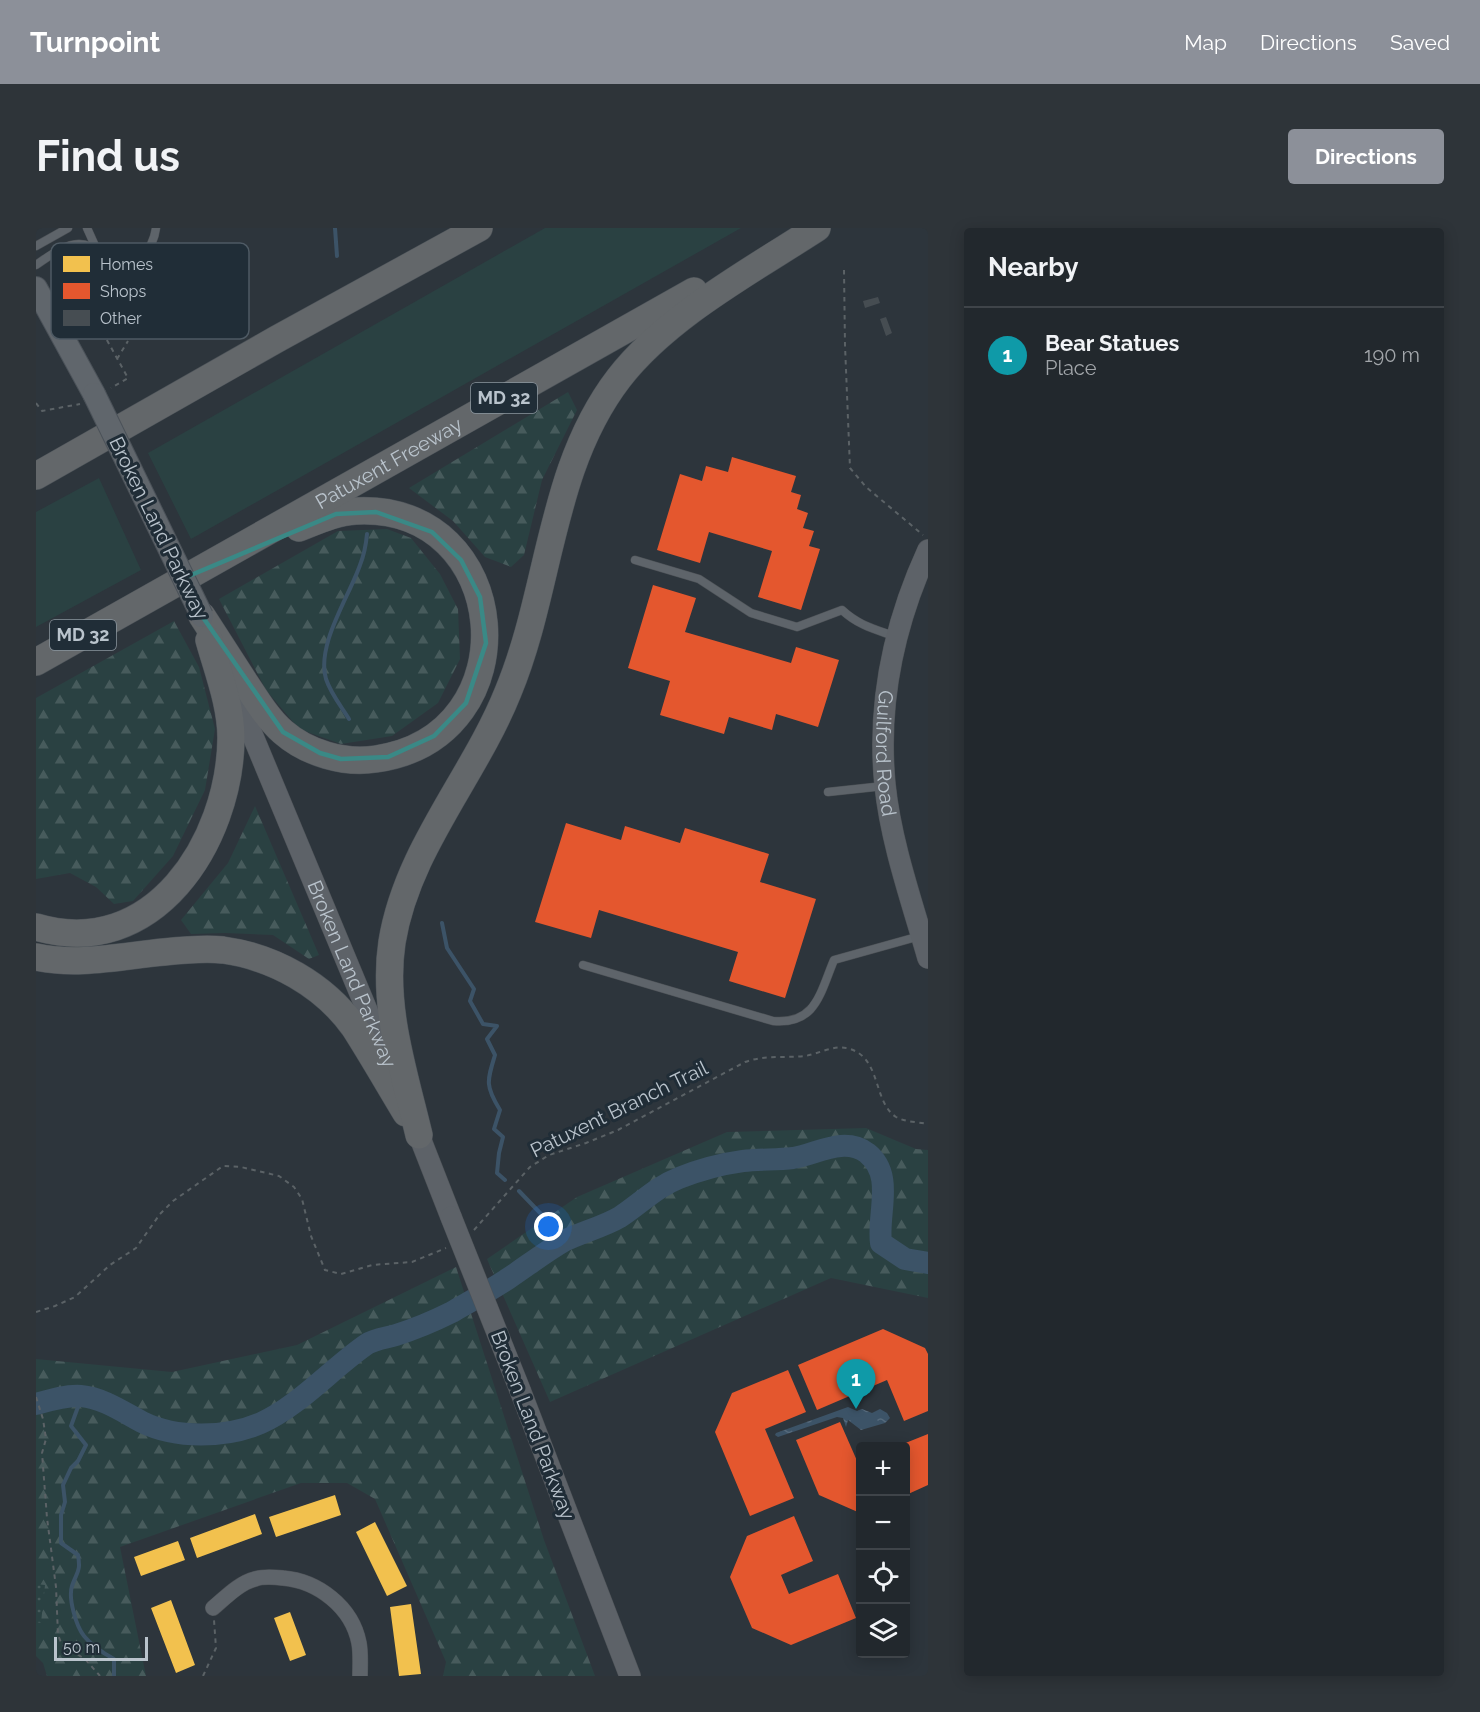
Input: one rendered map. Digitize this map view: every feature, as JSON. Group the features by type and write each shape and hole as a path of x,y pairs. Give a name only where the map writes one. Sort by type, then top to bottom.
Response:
{"highway":[{"path":"36,476 277,339 479,228"},
{"name":"Patuxent Freeway","path":"36,662 805,228"},
{"path":"419,1135 394,1032 389,980 392,943 400,909 422,853 509,692 534,613 562,495 585,434 601,402 620,376 647,347 703,302 817,228"},
{"path":"202,616 266,714 283,732 300,744 341,759 367,760 388,757 411,750 434,736 466,703 479,674 486,644 485,621 480,597 461,560 448,544 432,532 397,515 354,511 336,514 204,567"},
{"path":"36,676 130,609"},
{"path":"36,927 72,934 94,934 133,921 156,906 173,889 204,845 216,818 224,791 231,738 229,713 202,616"},
{"path":"36,957 76,961 164,952 223,950 282,967 310,983 353,1026 419,1135"}],"main road":[{"name":"Broken Land Parkway","path":"36,288 51,315"},
{"name":"Broken Land Parkway","path":"64,339 94,394 202,616"}],"street":[{"name":"Guilford Road","path":"928,550 907,599 896,636 890,666 883,731 885,786 894,835 928,958"},
{"name":"Broken Land Parkway","path":"202,616 419,1135 630,1676"},
{"path":"213,1608 238,1587 254,1579 273,1577 295,1579 314,1586 330,1597 346,1613 353,1626 359,1642 360,1676"}],"lane":[{"path":"36,246 68,228"},
{"path":"87,228 94,243"},
{"path":"152,243 156,228"},
{"path":"36,265 51,256"},
{"path":"635,560 699,579 751,613 797,627 842,610 862,625 896,636"},
{"path":"828,792 885,786"},
{"path":"583,965 783,1022 801,1018 809,1011 818,999 834,960 922,936"}],"path":[{"path":"844,270 850,468 866,487 928,539"},
{"path":"116,359 128,341"},
{"name":"Patuxent Branch Trail","path":"468,1234 530,1167 549,1155 618,1130 745,1062 757,1058 809,1055 843,1047 853,1050 863,1057 874,1072 888,1108 896,1117 928,1124"},
{"path":"36,1312 75,1296 110,1265 136,1248 160,1214 173,1201 223,1166 241,1167 279,1176 294,1187 302,1199 311,1236 325,1270 341,1274 372,1265 412,1262 446,1248"},
{"path":"36,1397 46,1439 42,1454 56,1587 58,1635 62,1645 85,1659 100,1676"},
{"path":"203,1676 216,1648 213,1608"}],"highlighted area":[{"path":"376,512 432,532 461,560 480,597 486,643 466,703 434,736 388,757 341,759 320,753 283,732 202,616 184,578 336,514"}],"green space":[{"path":"545,228 741,228 191,539 148,453"},
{"path":"568,392 577,410 542,480 524,555 511,567 485,557 453,521 409,488"},
{"path":"99,478 141,570 36,627 36,512"},
{"path":"387,529 411,538 440,574 458,609 460,659 438,703 392,736 341,744 299,729 266,690 219,599 338,531"},
{"path":"174,621 199,667 215,729 205,790 173,856 133,901 114,904 96,887 70,873 36,879 36,698"},
{"path":"255,806 319,955 309,959 273,935 191,934 181,920 228,863"},
{"path":"866,1128 916,1149 928,1150 928,1298 831,1278 550,1402 487,1259 577,1197 727,1132"},
{"path":"456,1267 544,1540 595,1676 443,1676 446,1662 375,1499 347,1483 301,1483 120,1547 146,1676 47,1676 43,1663 36,1656 36,1359 172,1372 297,1345"},
{"path":"36,1584 45,1585 41,1623 36,1622"}],"water":[{"path":"848,1407 872,1413 880,1409 890,1418 885,1423 861,1430 848,1420 846,1427 843,1418 837,1417 778,1437 775,1435 776,1433"}],"building: Homes":[{"path":"335,1495 341,1515 276,1537 269,1517"},
{"path":"255,1514 262,1534 197,1558 190,1538"},
{"path":"375,1522 407,1586 387,1596 356,1532"},
{"path":"178,1541 185,1560 141,1576 134,1557"},
{"path":"171,1600 195,1665 176,1673 151,1608"},
{"path":"411,1604 421,1674 399,1676 390,1607"},
{"path":"290,1612 306,1655 290,1661 274,1618"}],"building: Shops":[{"path":"732,457 796,476 791,492 801,495 797,509 808,513 803,528 814,531 809,546 820,549 801,610 758,597 772,551 709,532 700,563 657,550 680,474 702,481 706,466 728,472"},
{"path":"653,585 696,598 685,632 791,663 796,647 839,660 818,727 776,714 772,730 729,717 724,734 660,715 670,681 628,668"},
{"path":"566,823 621,840 625,826 680,843 685,828 769,854 760,882 816,899 785,998 729,981 738,952 599,910 591,938 535,922"},
{"path":"883,1329 925,1348 928,1354 928,1411 904,1421 887,1380 817,1410 798,1365"},
{"path":"788,1370 806,1412 765,1429 794,1498 750,1516 715,1432 732,1393"},
{"path":"840,1422 856,1458 856,1511 819,1495 796,1440"},
{"path":"928,1434 928,1485 910,1493 910,1442 908,1442"},
{"path":"794,1516 813,1561 781,1575 789,1594 838,1574 856,1618 791,1645 752,1628 730,1577 747,1536"}],"building: Other":[{"path":"878,297 880,303 865,308 863,301"},
{"path":"886,317 892,333 886,336 880,319"}],"waterway":[{"path":"335,228 337,256"},
{"path":"349,719 333,695 326,679 324,666 329,636 355,578 365,550 367,534"},
{"path":"442,923 447,948 474,989 470,1001 483,1024 497,1026 487,1039 495,1055 489,1083 500,1110 494,1129 503,1137 497,1173 505,1180"},
{"path":"36,1404 64,1397 81,1396 105,1402 155,1428 185,1434 217,1434 247,1428 289,1407 367,1344 410,1330 452,1312 564,1241 620,1217 671,1182 702,1170 735,1162 793,1158 840,1146 858,1148 867,1153 875,1162 883,1183 881,1243 905,1259 928,1263"},
{"path":"519,1191 566,1240"},
{"path":"82,1396 71,1426 86,1445 63,1485 65,1502 61,1515 61,1543 78,1555 79,1568 71,1591 78,1626 91,1643 114,1659 114,1676"}],"place":[{"name":"Bear Statues","path":"856,1409"}]}
